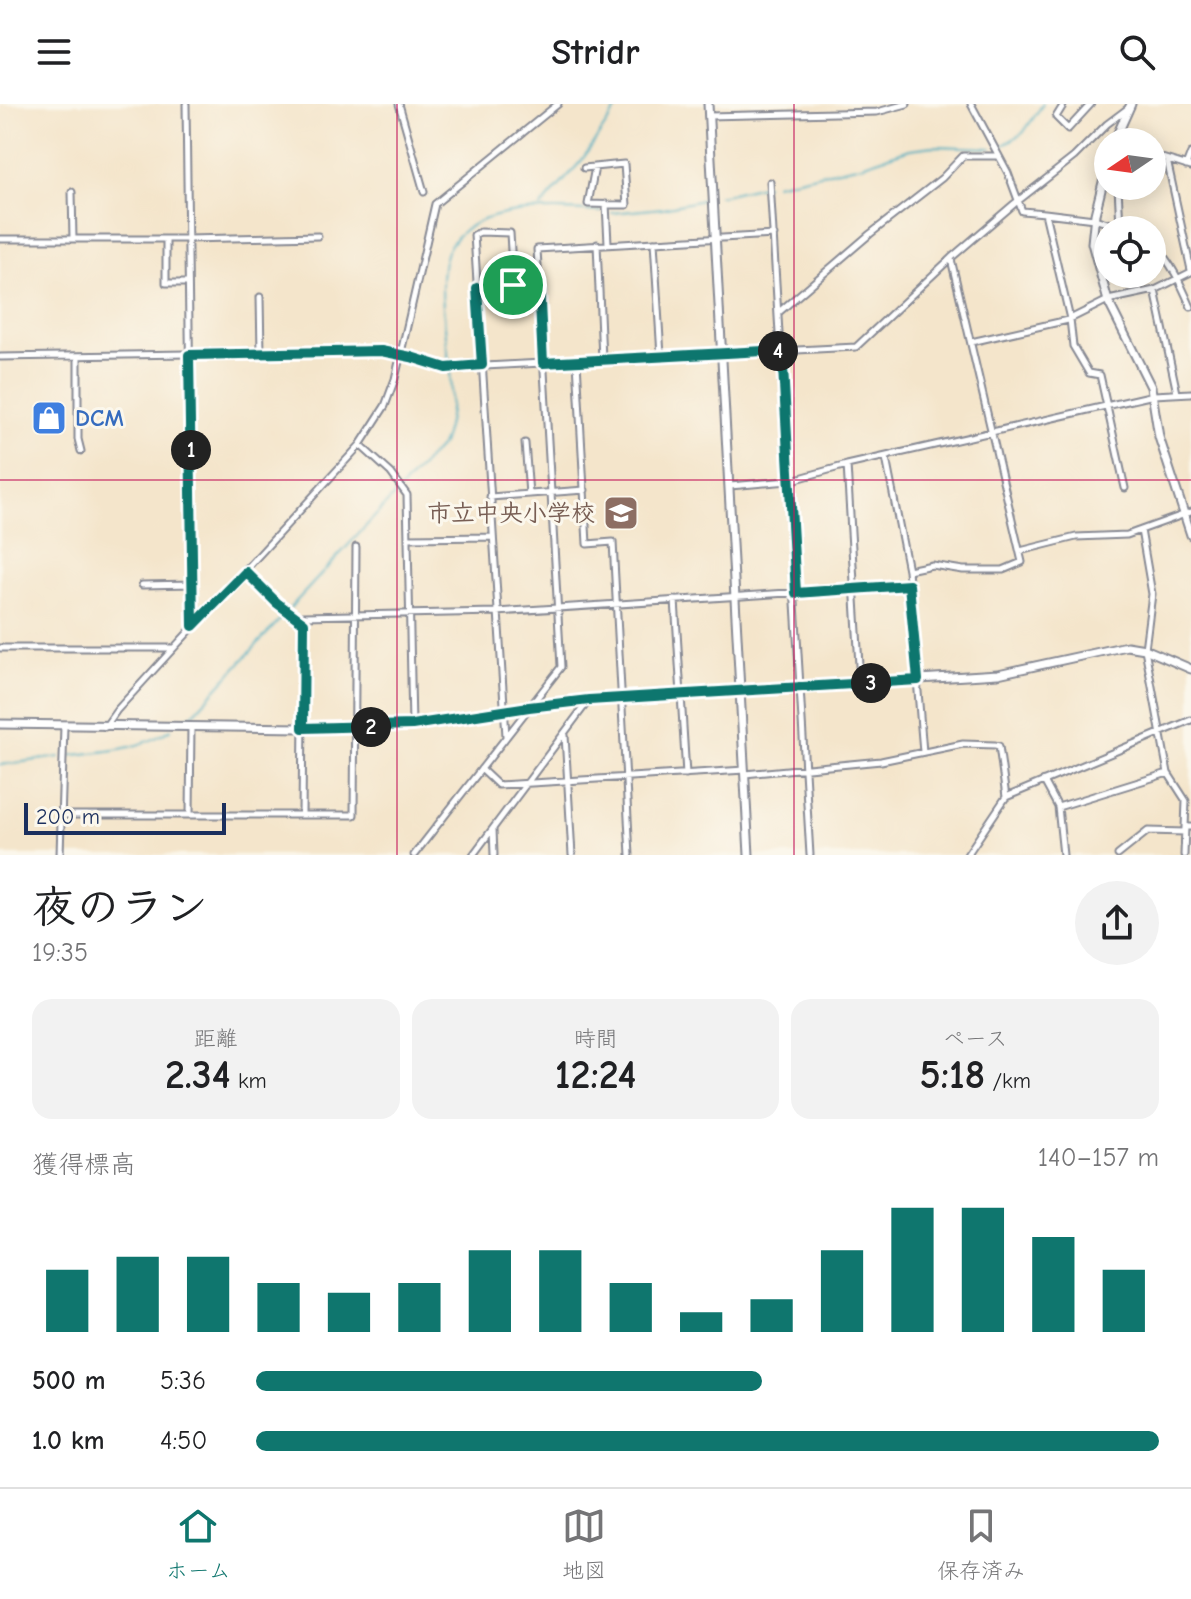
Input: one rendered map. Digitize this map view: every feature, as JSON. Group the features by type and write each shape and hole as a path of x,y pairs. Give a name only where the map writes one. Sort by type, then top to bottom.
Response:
{"street":[{"path":"186,104 193,626"},
{"path":"399,104 424,192"},
{"path":"105,727 193,626 360,445 385,406 395,379 398,355 435,204 558,104"},
{"path":"708,104 749,855"},
{"path":"734,104 735,115"},
{"path":"708,116 877,112 907,104"},
{"path":"971,104 1008,173 1022,211 1094,219 1094,250"},
{"path":"1064,104 1056,117 1068,129 1091,104"},
{"path":"1121,128 1129,106"},
{"path":"0,357 381,351 446,368 856,347 951,258 1074,157 1129,106"},
{"path":"971,342 1070,319 1108,300 1155,290 1191,271 1167,160 1188,166 1191,153"},
{"path":"779,312 870,234 942,178 963,156 999,156"},
{"path":"584,168 624,164 627,205 588,204 595,167"},
{"path":"770,182 810,855"},
{"path":"72,192 73,239"},
{"path":"606,204 608,244"},
{"path":"1045,213 1070,319 1073,346 1089,373 1100,375 1125,488"},
{"path":"506,736 474,235 480,232 510,233 513,285"},
{"path":"414,855 561,667 537,249 774,235"},
{"path":"0,239 318,236"},
{"path":"166,239 166,283 188,283"},
{"path":"654,241 661,356"},
{"path":"597,244 602,360"},
{"path":"908,570 932,565 963,570 1003,570 1022,562 951,258"},
{"path":"1166,260 1191,307"},
{"path":"477,288 539,283"},
{"path":"1105,288 1154,395 1159,437 1187,513 1191,535"},
{"path":"1155,290 1177,393"},
{"path":"260,297 261,353"},
{"path":"78,356 78,439 81,451"},
{"path":"577,361 587,544 613,542 630,855"},
{"path":"730,486 789,481 1154,395 1191,393"},
{"path":"525,443 529,494"},
{"path":"360,445 391,473 407,495 412,725"},
{"path":"886,458 908,570 923,752"},
{"path":"847,465 860,683"},
{"path":"490,497 585,490"},
{"path":"1020,551 1076,537 1127,535 1187,513"},
{"path":"1141,530 1152,594 1145,649 1168,773 1186,801 1184,855"},
{"path":"409,538 492,537"},
{"path":"61,815 354,815 356,547"},
{"path":"246,572 277,603 304,623"},
{"path":"142,585 193,584"},
{"path":"302,815 304,616 497,612 909,585"},
{"path":"675,600 686,774"},
{"path":"0,724 303,728 412,725 589,700 998,674 1127,646 1145,649 1191,669"},
{"path":"0,648 174,648"},
{"path":"473,855 589,700"},
{"path":"967,855 1006,797 1191,720"},
{"path":"60,855 64,726"},
{"path":"190,727 190,815"},
{"path":"565,734 572,855"},
{"path":"481,769 498,785 527,784 805,769 881,761 963,744 999,746 1006,797"},
{"path":"1058,807 1168,773"},
{"path":"1044,781 1058,807 1063,855"},
{"path":"493,829 494,855"},
{"path":"1118,855 1148,831 1187,829"}],"waterway":[{"path":"541,207 582,160 620,104"},
{"path":"1002,146 1023,133 1043,104"},
{"path":"775,184 861,165 910,149 934,146 991,148"},
{"path":"719,196 766,185"},
{"path":"612,213 663,208 707,199"},
{"path":"449,365 442,273 453,242 468,228 488,218 510,213 535,210 601,212"},
{"path":"290,608 442,444 450,408 450,371"},
{"path":"180,723 196,711 286,613"},
{"path":"67,756 134,746 171,729"},
{"path":"0,765 60,757"}],"place":[{"name":"DCM","path":"49,418"},
{"name":"市立中央小学校","path":"621,513"}],"route":[{"path":"539,283 543,363 782,350 796,593 909,585 918,680 589,700 412,725 303,728 304,623 277,603 246,572 193,626 189,355 381,351 446,368 482,365 477,288 513,285 539,283"}]}
